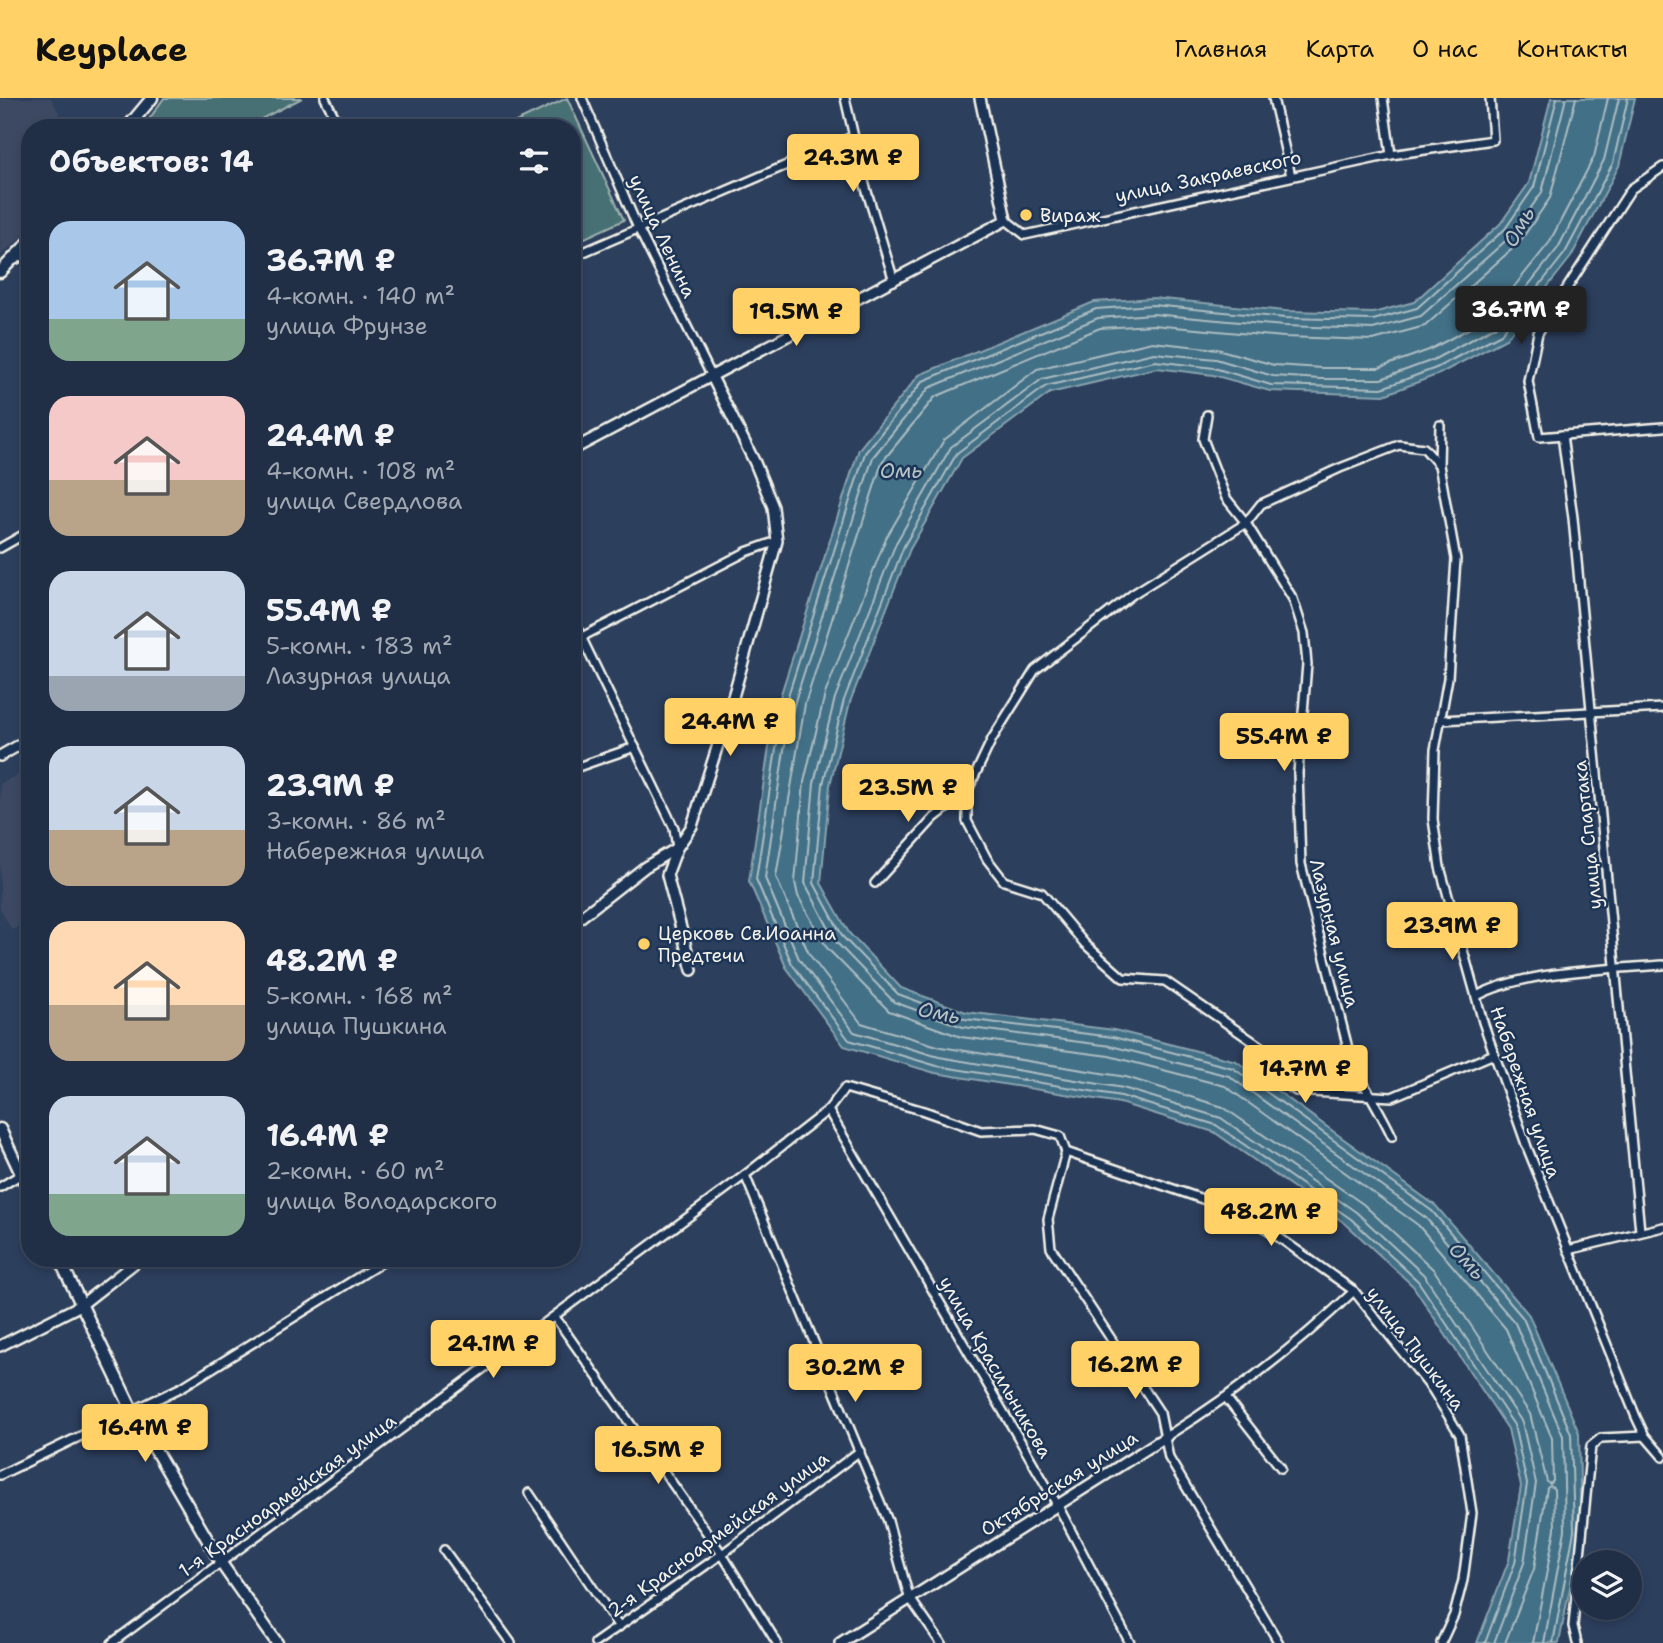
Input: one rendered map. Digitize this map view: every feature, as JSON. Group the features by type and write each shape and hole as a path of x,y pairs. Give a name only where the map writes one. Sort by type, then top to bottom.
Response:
{"main road":[{"path":"134,119 152,98"},
{"path":"0,272 21,251"},
{"path":"0,1129 21,1164"},
{"path":"62,1267 132,1410 221,1563 277,1643"}],"street":[{"path":"325,98 336,119"},
{"name":"улица Ленина","path":"582,98 638,228 755,463 773,507 777,541"},
{"path":"845,98 852,137 894,281"},
{"path":"581,445 1006,220 980,98"},
{"path":"1273,98 1291,176"},
{"path":"1383,98 1391,155"},
{"name":"улица Закраевского","path":"1006,220 1026,235 1391,155 1493,140 1490,98"},
{"path":"581,253 852,137"},
{"path":"1663,167 1631,189 1538,333 1528,381 1539,437 1663,427"},
{"path":"11,262 21,256"},
{"name":"Лазурная улица","path":"1207,415 1203,439 1226,498 1293,599 1304,633 1307,664 1298,773 1301,864 1350,1056 1360,1081 1373,1096 1392,1136"},
{"name":"Набережная улица","path":"1440,425 1439,465 1456,559 1448,678 1435,750 1433,819 1440,867 1494,1054 1568,1250 1645,1436 1663,1457"},
{"name":"улица Спартака","path":"1562,436 1640,1231"},
{"path":"1439,465 1424,448 1399,445 1261,504 1245,523 1133,594 1035,670 992,739 967,792 967,821 987,859 1004,881 1042,893 1085,944 1124,978 1165,981 1264,1049 1273,1075 1296,1091 1392,1097 1494,1054"},
{"path":"0,548 21,536"},
{"path":"677,848 674,828 581,637 746,552 777,541"},
{"path":"692,970 667,874 677,848 692,826 731,704 777,541"},
{"path":"1441,720 1663,708"},
{"path":"0,756 21,744"},
{"path":"581,766 635,747"},
{"path":"875,883 934,818 967,792"},
{"path":"581,917 645,867 677,848"},
{"path":"1477,996 1493,987 1615,968 1663,965"},
{"name":"1-я Красноармейская улица","path":"112,1643 745,1175 828,1110 845,1088"},
{"name":"улица Пушкина","path":"845,1088 924,1111 972,1129 997,1132 1035,1129 1060,1136 1066,1152 1246,1213 1354,1291 1432,1389 1460,1435 1470,1486 1469,1547 1454,1615 1441,1643"},
{"name":"улица Красильникова","path":"828,1110 1058,1506 1130,1643"},
{"path":"1066,1152 1048,1219 1051,1248 1160,1413 1167,1436 1169,1458 1279,1643"},
{"path":"0,1187 21,1175"},
{"path":"745,1175 888,1521 909,1597 941,1643"},
{"path":"1568,1250 1663,1227"},
{"path":"0,1346 81,1305 130,1267"},
{"path":"0,1475 182,1387 375,1267"},
{"name":"Октябрьская улица","path":"840,1643 909,1597 1227,1399 1303,1340 1354,1291"},
{"path":"555,1317 722,1554 778,1643"},
{"path":"1227,1399 1281,1468"},
{"path":"1577,1643 1573,1626 1591,1446 1601,1438 1645,1436"},
{"name":"2-я Красноармейская улица","path":"595,1643 722,1554 860,1451"},
{"path":"529,1493 619,1627"},
{"path":"444,1550 511,1643"}],"shaded area":[{"path":"0,98 51,98 62,119 21,119 21,237 0,256"},
{"path":"21,773 21,925 12,930 0,908 0,784"}],"green space":[{"path":"164,98 302,98 261,119 149,119"},
{"path":"567,98 577,119 522,119"},
{"path":"581,128 624,220 581,240"}],"water":[{"name":"Омь","path":"1551,98 1635,98 1619,166 1571,257 1506,339 1439,374 1384,395 1270,391 1213,375 1157,368 1050,393 962,458 910,549 850,702 830,785 821,883 849,933 901,988 966,1012 1114,1030 1236,1061 1436,1206 1529,1315 1579,1433 1581,1532 1577,1550 1572,1550 1572,1577 1559,1643 1477,1643 1509,1560 1521,1486 1508,1429 1413,1286 1346,1224 1214,1132 1120,1103 935,1073 844,1046 786,967 749,881 769,747 780,697 859,449 919,375 1094,302 1153,298 1285,311 1373,313 1414,302 1500,224 1529,183"}],"place":[{"name":"Вираж","path":"1026,215"},
{"name":"Церковь Св.Иоанна Предтечи","path":"644,944"}]}
